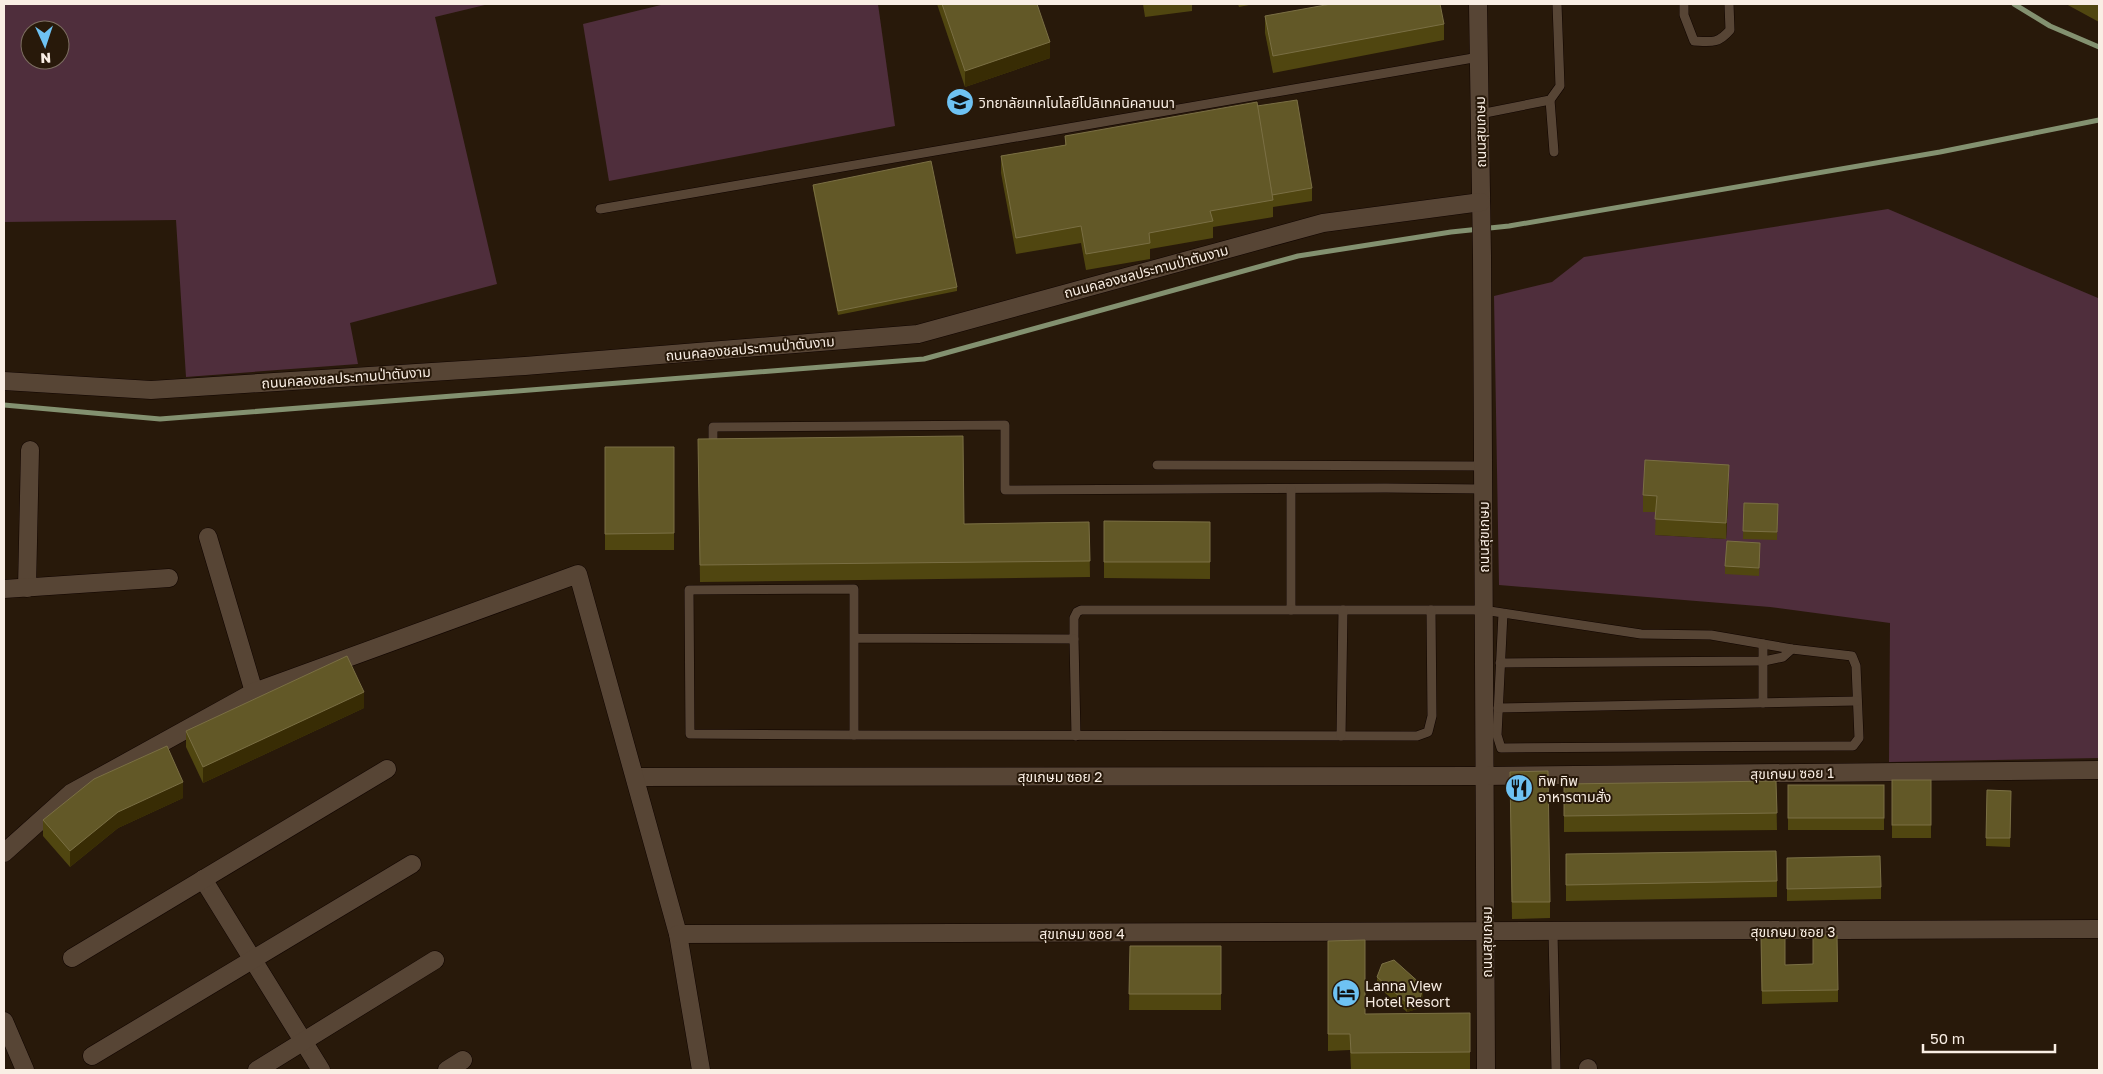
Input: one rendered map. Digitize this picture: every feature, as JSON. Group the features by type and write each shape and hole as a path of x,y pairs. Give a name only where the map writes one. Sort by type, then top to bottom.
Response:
{"street":[{"name":"ถนนสุขเกษม","path":"1478,4 1482,256 1486,1070"},
{"name":"ถนนคลองชลประทานป่าตันงาม","path":"4,381 151,390 525,366 918,334 1323,222 1481,202"},
{"path":"27,588 30,450"},
{"path":"208,537 254,692"},
{"path":"4,853 70,793 254,692 578,574 678,934 701,1070"},
{"path":"4,589 169,578"},
{"path":"72,958 387,769"},
{"name":"สุขเกษม ซอย 1","path":"1485,776 2099,770"},
{"name":"สุขเกษม ซอย 2","path":"635,776 1485,776"},
{"path":"92,1056 412,864"},
{"path":"203,879 321,1070"},
{"name":"สุขเกษม ซอย 3","path":"1486,932 2099,929"},
{"name":"สุขเกษม ซอย 4","path":"678,934 1486,932"},
{"path":"257,1070 435,960"},
{"path":"4,1021 25,1070"},
{"path":"447,1070 463,1060"}],"lane":[{"path":"1554,152 1550,100 1560,86 1557,4"},
{"path":"1684,4 1684,15 1694,41 1713,42 1722,39 1730,30 1729,4"},
{"path":"600,209 1479,57"},
{"path":"1480,114 1550,100"},
{"path":"702,455 713,454 713,427 1005,425 1005,490 1483,489"},
{"path":"1157,465 1483,466"},
{"path":"1291,489 1291,610"},
{"path":"854,735 854,589 703,585 689,590 690,734 854,735 1076,736 1417,736 1428,732 1432,716 1432,610"},
{"path":"1076,736 1074,618 1077,612 1081,610 1483,610 1503,613 1641,634 1711,634 1792,649 1852,656 1856,666 1858,738 1853,746 1501,748 1497,736 1503,613"},
{"path":"1342,736 1343,610"},
{"path":"854,638 1074,638"},
{"path":"1763,644 1763,703"},
{"path":"1500,664 1764,661 1783,657 1792,649"},
{"path":"1498,708 1857,701"},
{"path":"1553,932 1556,1070"}],"shaded area":[{"path":"4,4 489,4 435,17 497,284 350,323 358,364 186,377 176,220 4,222"},
{"path":"665,4 878,4 895,126 609,181 583,24"},
{"path":"1888,209 2098,298 2099,758 1889,762 1890,623 1770,607 1499,585 1494,296 1552,282 1584,257","holes":["1729,481 1726,539 1656,535 1657,512 1643,511"]}],"building":[{"path":"942,4 1037,4 1050,42 965,71"},
{"path":"1331,4 1440,4 1444,24 1273,56 1265,16"},
{"path":"1297,100 1312,188 1272,195 1257,106"},
{"path":"1257,102 1273,200 1210,211 1213,221 1149,233 1150,243 1086,254 1081,226 1016,238 1001,156 1066,145 1065,136"},
{"path":"931,161 957,287 838,311 813,185"},
{"path":"963,436 964,524 1089,522 1090,561 700,565 698,439"},
{"path":"605,447 674,447 674,533 605,534"},
{"path":"1645,460 1729,465 1726,523 1655,519 1657,496 1643,495"},
{"path":"1744,503 1778,504 1777,532 1743,531"},
{"path":"1104,521 1210,522 1210,562 1104,562"},
{"path":"1727,541 1760,543 1759,568 1725,566"},
{"path":"347,656 364,692 203,767 186,731"},
{"path":"167,746 183,782 118,812 70,851 43,820 94,779"},
{"path":"1548,771 1550,902 1512,902 1510,772"},
{"path":"1892,780 1931,780 1931,825 1892,825"},
{"path":"1776,781 1777,813 1564,816 1564,784"},
{"path":"1788,785 1884,785 1884,818 1788,818"},
{"path":"1987,790 2011,791 2010,838 1986,838"},
{"path":"1776,851 1777,881 1566,885 1566,854"},
{"path":"1880,856 1881,887 1787,889 1787,858"},
{"path":"1813,935 1837,935 1838,990 1762,991 1761,937 1785,936 1785,965 1813,964"},
{"name":"Lanna View Hotel Resort","path":"1365,940 1365,1014 1470,1013 1470,1052 1351,1053 1350,1034 1328,1034 1328,941"},
{"path":"1130,946 1221,946 1221,994 1129,994"},
{"path":"1394,960 1423,986 1420,999 1407,1003 1377,977 1382,964"}],"waterway":[{"path":"2014,4 2050,26 2099,47"},
{"path":"4,405 160,419 924,359 1298,256 1451,232 1509,226 1940,152 2099,120"}],"place":[{"name":"วิทยาลัยเทคโนโลยีโปลิเทคนิคลานนา","path":"960,102"},
{"name":"ทิพ ทิพ อาหารตามสั่ง","path":"1519,788"},
{"name":"Lanna View Hotel Resort","path":"1346,993"}]}
